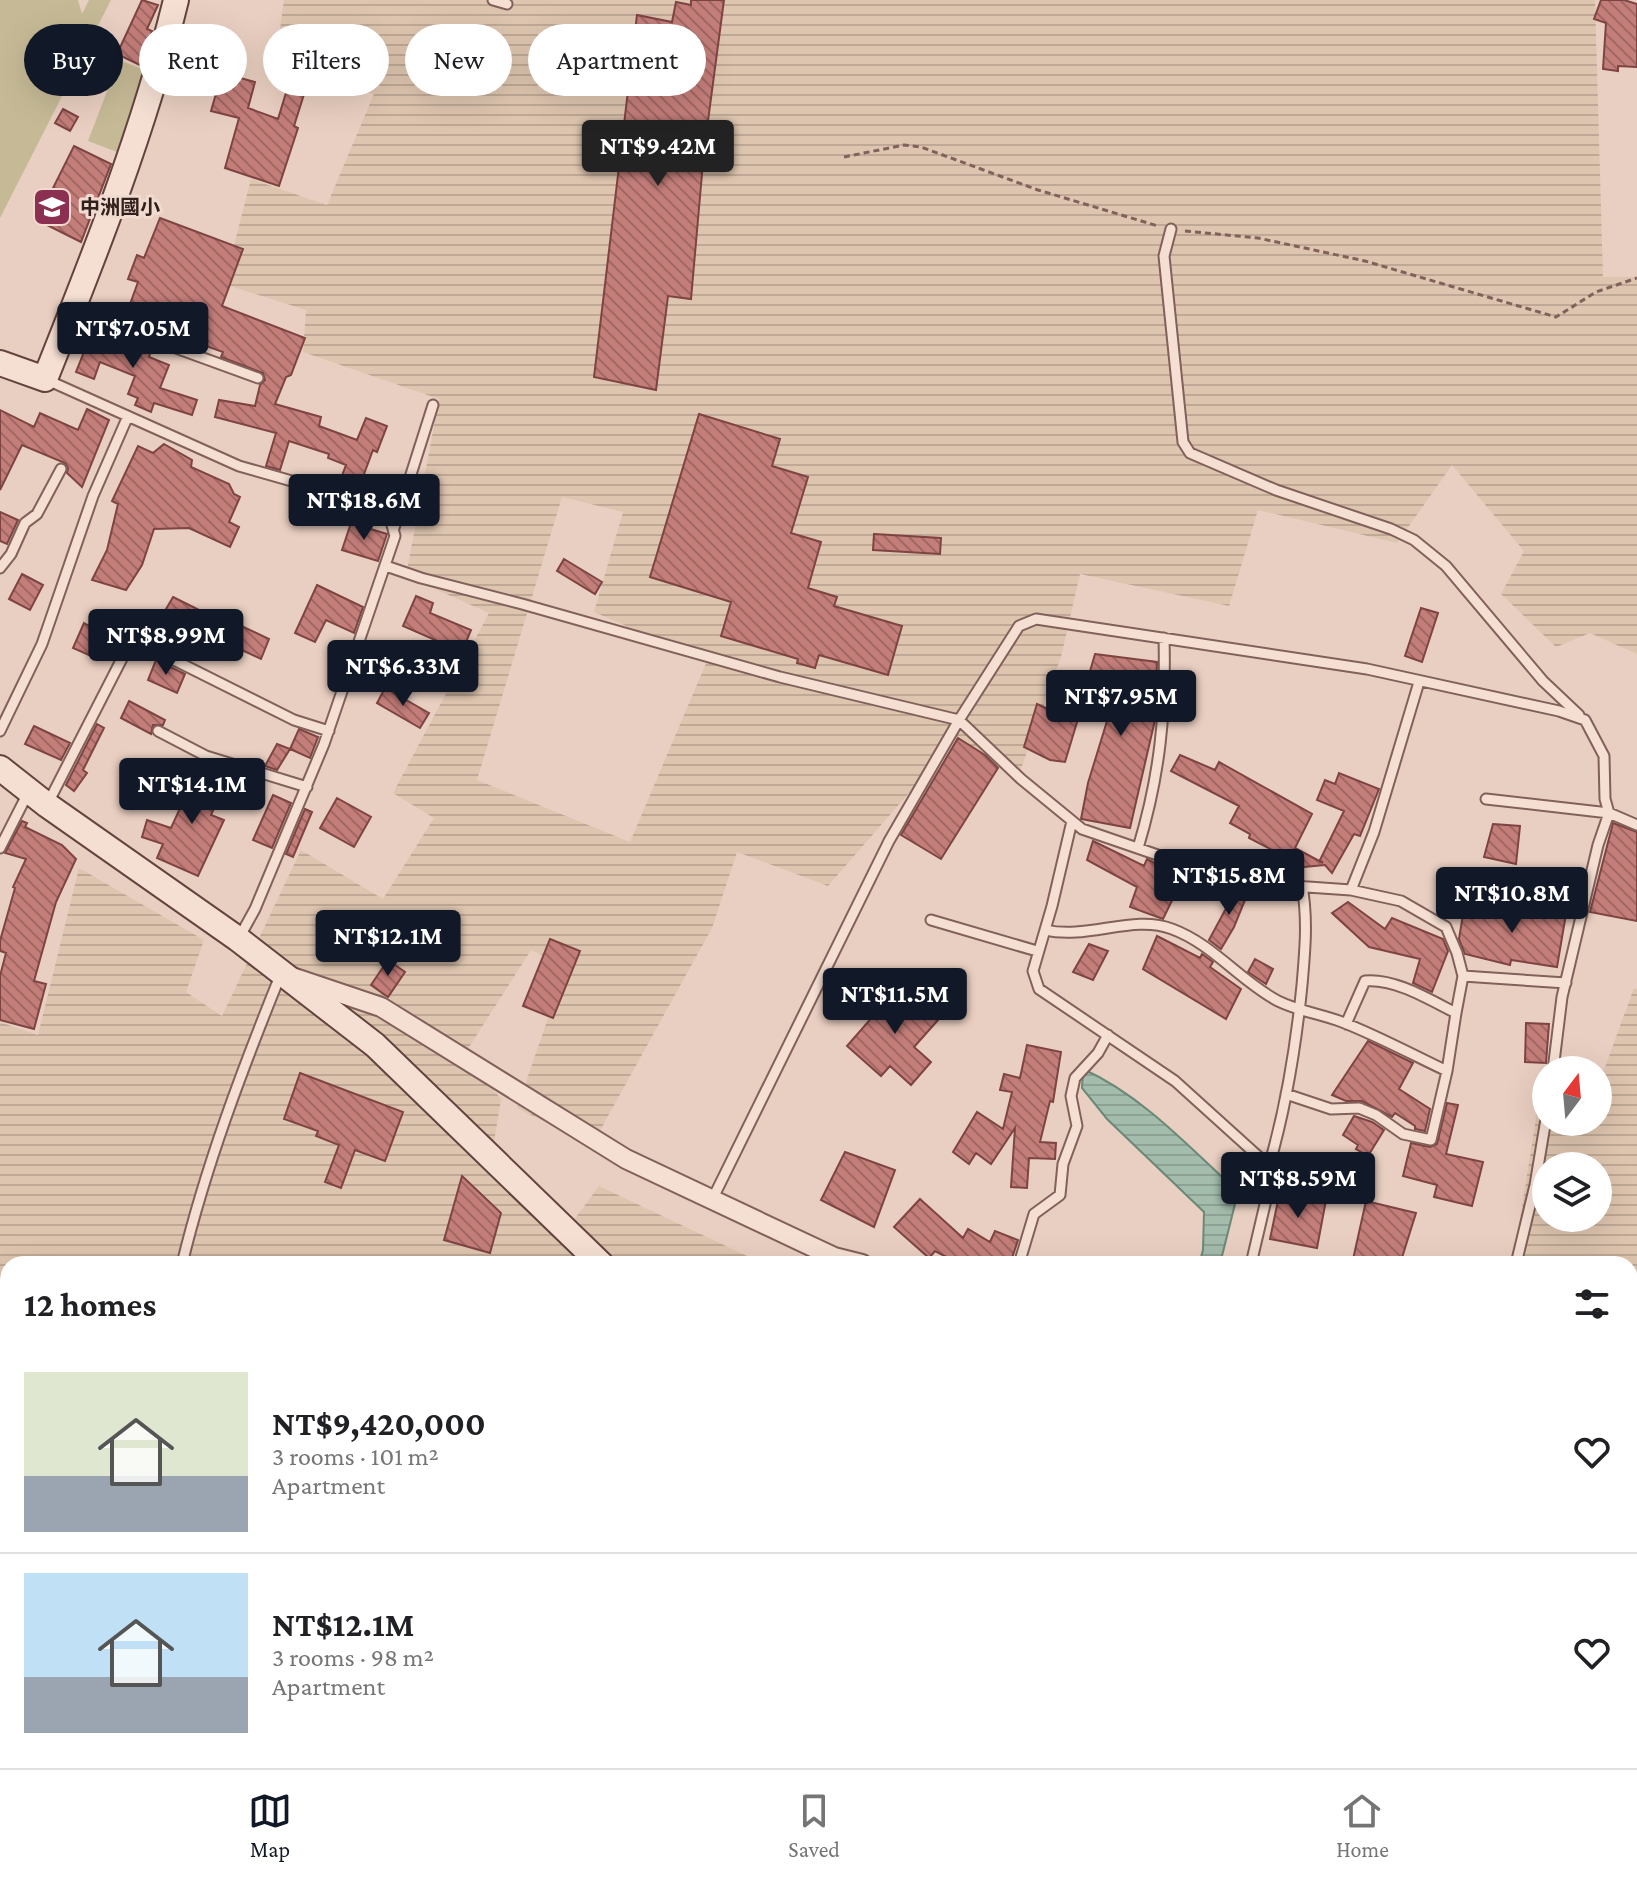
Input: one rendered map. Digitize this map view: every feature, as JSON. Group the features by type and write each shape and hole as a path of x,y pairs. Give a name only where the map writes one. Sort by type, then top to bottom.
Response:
{"main road":[{"path":"0,363 45,379 128,168 159,72 176,0"},
{"path":"0,768 238,939 375,1045 593,1256"}],"street":[{"path":"282,973 381,1007 626,1159 832,1256"}],"lane":[{"path":"493,0 507,4"},
{"path":"1171,229 1164,256 1183,442 1190,453 1263,485 1391,529 1414,540 1446,566 1543,681 1585,720 1604,756 1605,799 1609,813 1598,845 1566,983 1555,1056"},
{"path":"73,310 258,378"},
{"path":"45,379 239,466 341,495 389,514 395,536 329,731 255,909 238,939"},
{"path":"394,529 433,405"},
{"path":"0,731 42,644 93,496 128,416"},
{"path":"0,568 11,554 25,523 37,514 61,469"},
{"path":"386,566 780,677 959,720 1021,779 1082,829 1236,882 1351,890 1401,901 1446,927 1463,976 1447,1071 1431,1140 1403,1134 1376,1115 1359,1108 1331,1109 1286,1094"},
{"path":"712,1200 889,841 959,720 1019,626 1036,619 1367,669 1559,711 1585,720"},
{"path":"1138,848 1151,806 1166,702 1164,638"},
{"path":"0,848 38,798 132,639 294,720 329,731"},
{"path":"1351,890 1374,832 1419,682"},
{"path":"158,731 206,756 307,787"},
{"path":"1486,799 1609,813 1637,825"},
{"path":"1072,821 1033,971 1039,989 1175,1081 1269,1166"},
{"path":"1253,1256 1270,1183 1269,1166 1302,1011 1307,912 1302,886"},
{"path":"931,920 1037,951"},
{"path":"1045,930 1064,934 1149,923 1172,929 1202,945 1276,1000 1346,1024 1447,1071"},
{"path":"184,1256 237,1082 282,973"},
{"path":"1463,976 1566,983"},
{"path":"1346,1024 1365,981 1377,979 1456,1013"},
{"path":"1021,1256 1034,1214 1060,1195 1063,1164 1077,1126 1071,1096 1075,1078 1098,1053 1108,1035"},
{"path":"1518,1256 1543,1136"}],"path":[{"path":"844,157 904,145 921,147 1038,190 1171,229 1258,238 1365,261 1556,317 1596,292 1637,278"}],"shaded area":[{"path":"0,0 78,0 82,14 89,0 111,0 99,24 24,24 24,96 62,96 0,218"},
{"path":"284,0 1595,0 1603,277 1637,277 1637,654 1590,633 1556,647 1501,594 1524,551 1452,465 1397,543 1258,510 1229,606 1080,574 1061,657 1018,777 955,740 828,886 737,852 712,928 592,1145 517,1108 566,966 531,950 464,1055 501,1099 492,1155 571,1224 599,1186 747,1256 0,1256 0,1022 38,1035 79,868 204,940 186,992 222,1016 301,850 383,899 434,818 393,793 489,613 406,576 439,399 303,352 306,310 224,284 251,179 327,205 373,96 389,96 389,24 281,24","holes":["562,497 623,512 594,612 707,661 630,842 477,780"]},
{"path":"123,62 139,68 139,96 156,96 133,158 88,141 105,96 123,96"},
{"path":"1634,988 1637,989 1637,1256 1514,1256 1533,1136 1612,1136 1612,1056 1609,1056"},
{"path":"1083,1069 1126,1093 1184,1141 1238,1192 1222,1256 1201,1256 1204,1212 1107,1119 1082,1088"}],"building":[{"path":"142,0 158,5 149,24 139,24 139,65 123,57 123,41"},
{"path":"691,0 724,0 704,151 691,299 668,296 656,390 594,377 627,96 706,96 706,24 636,24 637,15 672,22 676,2 691,5"},
{"path":"1601,0 1624,0 1637,4 1637,67 1618,66 1618,71 1603,69 1606,23 1594,19"},
{"path":"247,80 255,82 248,108 278,119 285,96 303,96 294,126 298,128 279,186 225,168 239,118 211,111 215,96 247,96"},
{"path":"63,109 78,117 70,131 55,123"},
{"path":"74,146 111,164 81,242 37,220"},
{"path":"160,218 243,249 222,306 305,338 291,375 286,377 275,404 321,417 319,426 357,440 366,418 387,426 377,452 373,450 357,493 338,486 346,465 328,458 329,454 289,441 280,470 266,466 276,433 215,417 219,400 255,406 260,385 265,380 263,373 221,357 223,352 159,329 157,333 124,321 138,282 128,279 137,255 144,258"},
{"path":"94,327 152,348 149,357 169,365 160,388 197,400 192,415 154,403 151,412 135,405 138,398 128,394 135,376 100,362 94,379 76,372"},
{"path":"87,409 109,420 82,487 67,473 65,463 22,445 0,490 0,410 34,427 40,413 78,430"},
{"path":"699,414 780,439 772,466 808,477 791,533 821,542 808,588 837,597 834,606 902,626 888,675 819,655 815,668 797,663 798,659 721,636 731,602 650,577"},
{"path":"164,444 192,460 191,467 229,484 234,494 240,497 229,522 239,527 230,547 189,528 154,529 142,565 126,590 92,580 107,550 118,504 112,501 138,446 153,453"},
{"path":"0,512 18,520 7,544 0,541"},
{"path":"351,523 387,534 378,561 342,550"},
{"path":"874,534 941,538 940,554 873,550"},
{"path":"564,559 602,582 595,594 557,571"},
{"path":"22,574 43,585 30,610 9,599"},
{"path":"317,585 363,607 354,633 326,620 315,642 295,633"},
{"path":"416,596 433,603 430,613 471,630 454,671 441,665 449,646 403,626"},
{"path":"173,597 229,625 231,621 269,639 261,659 208,634 196,658 155,628"},
{"path":"1421,608 1438,613 1422,662 1405,656"},
{"path":"84,623 109,637 98,659 73,648"},
{"path":"1095,654 1157,662 1155,720 1130,828 1081,819 1088,783 1111,708 1102,706 1106,683 1088,678"},
{"path":"156,660 185,674 177,693 148,680"},
{"path":"385,688 429,713 420,728 377,703"},
{"path":"129,701 165,720 163,725 153,725 151,734 121,718"},
{"path":"1037,704 1078,719 1065,762 1050,760 1024,747"},
{"path":"97,724 104,728 83,770 87,773 74,791 66,785"},
{"path":"34,726 70,743 61,760 25,744"},
{"path":"299,729 318,737 310,758 290,749"},
{"path":"958,738 985,755 998,768 941,859 901,835"},
{"path":"277,744 290,749 277,770 265,766"},
{"path":"1180,755 1215,770 1219,762 1312,814 1295,848 1323,863 1320,860 1344,811 1317,800 1325,780 1335,784 1339,773 1379,789 1360,836 1354,834 1332,873 1325,865 1293,868 1288,878 1268,877 1280,854 1249,838 1250,834 1230,823 1239,806 1171,771"},
{"path":"210,765 230,773 211,815 224,820 198,876 157,858 163,844 142,837 147,820 171,828 187,793 195,797"},
{"path":"273,795 291,803 272,848 253,840"},
{"path":"337,798 371,817 354,847 320,828"},
{"path":"305,809 312,812 293,857 286,854"},
{"path":"22,821 27,823 25,827 62,845 76,859 56,902 34,981 46,984 34,1029 0,1020 0,976 6,953 0,951 0,941 13,887 26,859 5,853"},
{"path":"1613,823 1637,832 1637,921 1590,912"},
{"path":"1493,824 1520,826 1516,864 1484,857"},
{"path":"1093,841 1144,866 1147,859 1183,878 1163,919 1130,907 1137,887 1087,860"},
{"path":"1231,888 1249,890 1221,949 1209,940 1230,901 1226,899"},
{"path":"1348,902 1385,929 1392,918 1443,939 1448,951 1432,992 1413,983 1420,959 1369,947 1332,913"},
{"path":"1465,902 1522,912 1523,907 1566,914 1557,967 1511,960 1510,965 1465,954 1459,939"},
{"path":"1157,936 1200,958 1202,954 1213,962 1210,967 1241,989 1226,1019 1143,969"},
{"path":"550,939 580,951 553,1018 523,1006"},
{"path":"1089,944 1108,951 1093,980 1073,972"},
{"path":"1255,959 1273,969 1266,984 1248,972"},
{"path":"388,960 405,972 388,997 371,985"},
{"path":"893,981 938,1020 914,1047 931,1062 911,1085 890,1066 881,1076 847,1046 889,998 883,993"},
{"path":"1526,1023 1549,1024 1547,1056 1532,1056 1532,1062 1525,1062"},
{"path":"1368,1041 1413,1063 1399,1089 1430,1109 1425,1131 1415,1129 1395,1113 1392,1117 1362,1101 1346,1101 1332,1095"},
{"path":"1027,1045 1061,1052 1053,1102 1050,1101 1040,1142 1056,1143 1055,1159 1029,1158 1027,1188 1011,1187 1015,1128 991,1164 976,1153 969,1164 953,1152 977,1112 1003,1129 1012,1092 1000,1090 1004,1074 1020,1078"},
{"path":"300,1073 403,1112 385,1161 355,1150 341,1188 325,1182 339,1145 316,1136 318,1131 284,1119"},
{"path":"1447,1103 1458,1105 1446,1154 1483,1162 1472,1206 1434,1197 1437,1185 1403,1176 1411,1143 1430,1147 1437,1144"},
{"path":"1354,1116 1384,1130 1368,1156 1343,1135"},
{"path":"845,1152 895,1170 874,1227 821,1200"},
{"path":"462,1176 501,1213 490,1253 444,1240"},
{"path":"1280,1191 1326,1200 1317,1248 1270,1239"},
{"path":"920,1199 963,1238 968,1229 990,1242 995,1231 1018,1240 1013,1256 945,1256 935,1251 927,1256 894,1227"},
{"path":"1366,1201 1416,1213 1403,1256 1354,1256"}],"place":[{"name":"中洲國小","path":"52,207"}]}
